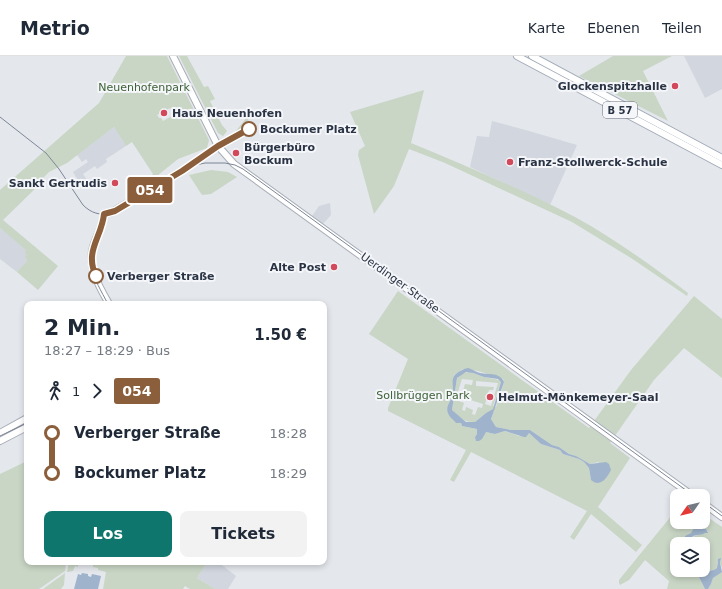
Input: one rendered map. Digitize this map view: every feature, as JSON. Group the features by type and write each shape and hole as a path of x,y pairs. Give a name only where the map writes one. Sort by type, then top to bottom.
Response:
{"main road":[{"name":"Uerdinger Straße","path":"173,56 218,146 234,164 683,489"},
{"name":"B 57","path":"517,56 722,165"},
{"name":"B 57","path":"532,56 722,158"},
{"path":"108,301 94,273 92,258 92,249 104,214 112,212 175,175 218,146"},
{"path":"0,433 24,420"},
{"path":"0,441 24,429"},
{"path":"710,508 722,517"}],"shaded area":[{"path":"684,56 722,56 722,89 705,98"},
{"path":"492,121 577,145 550,205 470,167 477,136 489,137"},
{"path":"114,127 126,146 106,159 107,162 97,169 95,166 83,174 87,180 81,185 73,172 88,162 86,159 82,162 77,155"},
{"path":"330,203 331,215 323,224 312,216 319,206"},
{"path":"0,228 27,250 27,261 17,272 0,259"},
{"path":"205,565 222,565 236,576 228,589 215,589 197,578"}],"green space":[{"name":"Neuenhofenpark","path":"126,56 167,56 209,140 207,148 178,159 152,180 149,177 153,174 132,142 126,146 114,127 67,163 49,172 40,181 40,184 3,220 58,266 38,290 17,272 27,261 25,257 27,255 25,253 26,250 0,228 0,190 99,103","holes":["170,108 174,115 163,121 157,115"]},
{"path":"179,56 187,56 204,87 208,86 215,99 210,101 222,125 227,131 223,136 218,133"},
{"path":"613,56 672,56 643,71 668,121 579,76"},
{"path":"424,90 411,143 514,187 575,217 604,234 647,263 688,293 687,296 631,258 572,222 445,163 409,149 394,186 374,214 358,155 359,150 365,146 350,112"},
{"path":"247,117 251,126 237,133 236,131"},
{"path":"211,170 228,172 237,177 211,194 202,195 189,175"},
{"name":"Sollbrüggen Park","path":"398,291 589,428 631,370 694,296 722,319 722,378 684,348 654,380 610,443 630,458 598,507 642,545 636,552 591,514 574,540 570,537 587,511 471,452 454,482 450,480 466,450 388,411 408,359 369,334","holes":["463,369 468,369 483,372 503,379 504,382 496,407 493,406 501,382 499,380 470,372 463,373 457,378 452,410 460,417 468,422 475,422 493,409 491,419 496,427 511,430 530,430 552,445 559,447 569,454 576,456 590,464 599,462 591,480 589,468 584,462 563,454 560,450 541,444 529,433 519,436 505,431 495,434 486,432 475,437 477,434 477,429 462,426 461,423 447,410 452,398 454,375","462,379 473,380 472,385 465,384 461,397 483,404 482,408 478,407 475,415 472,414 473,410 466,407 465,411 462,410 464,403 459,401 460,399 457,398","476,381 498,383 491,406 485,404 489,390 493,390 494,387 476,386"]},
{"path":"24,462 24,565 66,565 65,571 39,589 0,589 0,474"},
{"path":"670,518 670,529 693,529 688,535 688,537 670,537 670,577 699,577 705,589 667,589 669,581 645,560 629,580 620,585 619,580"},
{"path":"710,519 722,527 722,568 720,563 721,559 717,562 717,568 710,571 710,537 692,537 708,532 706,529 710,529"},
{"path":"68,565 78,565 78,567 75,566 73,571 67,572"},
{"path":"93,565 205,565 197,578 215,589 190,589 185,586 183,589 103,589 106,572 93,567"},
{"path":"722,571 722,589 708,589 713,578"},
{"path":"65,573 64,585 61,589 43,589"}],"water":[{"path":"468,368 480,373 497,375 504,382 491,419 496,427 511,430 530,430 552,445 559,447 569,454 576,456 590,464 606,462 609,464 611,470 603,481 597,483 594,482 591,480 589,468 584,462 563,454 560,450 541,444 529,433 526,437 524,437 505,431 495,434 486,432 482,439 476,441 475,437 477,434 477,429 462,426 461,423 456,423 449,416 447,411 453,395 454,376 458,372","holes":["466,372 484,377 498,379 501,382 493,409 475,422 466,422 452,410 457,378"]},
{"path":"693,529 706,529 708,533 685,537 691,533"},
{"path":"721,558 720,563 722,572 713,578 708,589 705,589 699,577 710,577 710,571 717,568 718,559"},
{"path":"82,573 88,574 88,576 91,577 92,574 101,576 98,589 74,589 78,574 81,575"}],"tram line":[{"path":"0,117 46,153 86,208 99,214 111,213"},
{"path":"106,301 94,277 91,261 93,243 102,221 106,216 191,166 205,163 225,163 235,165 243,169 684,489"},
{"path":"0,436 24,424"},
{"path":"710,507 722,516"}],"bus line":[{"name":"054","path":"96,276 93,269 92,253 104,214 115,211 182,171 218,146 249,129"}],"place":[{"name":"Glockenspitzhalle","path":"675,86"},
{"name":"Haus Neuenhofen","path":"164,113"},
{"name":"Bockumer Platz","path":"249,129"},
{"name":"Bürgerbüro Bockum","path":"236,153"},
{"name":"Franz-Stollwerck-Schule","path":"510,162"},
{"name":"Sankt Gertrudis","path":"115,183"},
{"name":"Alte Post","path":"334,267"},
{"name":"Verberger Straße","path":"96,276"},
{"name":"Helmut-Mönkemeyer-Saal","path":"490,397"}]}
